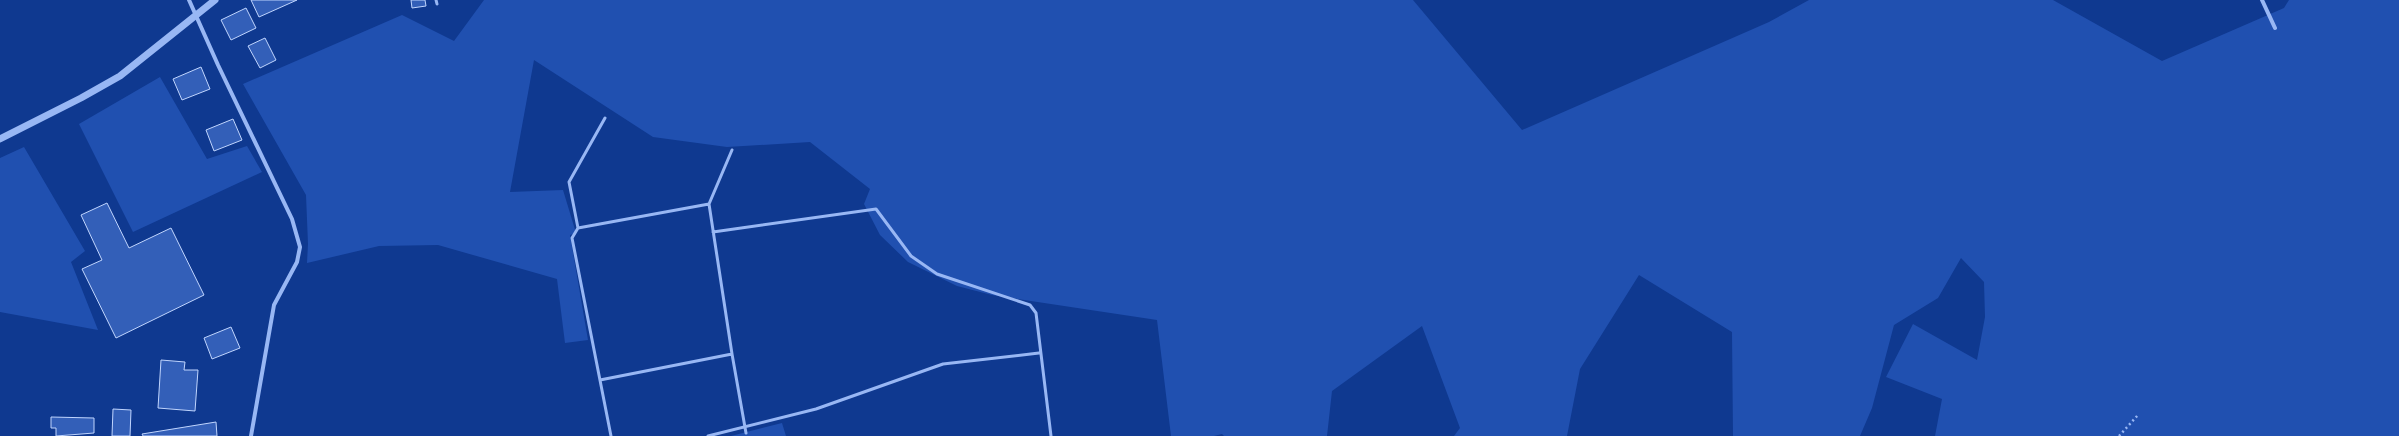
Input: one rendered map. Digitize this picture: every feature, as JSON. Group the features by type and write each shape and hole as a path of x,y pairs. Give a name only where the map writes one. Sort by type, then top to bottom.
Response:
{"street":[{"path":"189,0 218,65 292,219 299,237 300,247 297,262 274,305 251,436"},
{"path":"0,139 81,98 120,76 197,16 215,0"},
{"path":"2262,0 2275,28"}],"lane":[{"path":"605,118 569,182 578,228 572,238 611,436"},
{"path":"732,150 709,204 746,434"},
{"path":"578,228 709,204"},
{"path":"713,232 876,209 911,256 937,274 1030,305 1036,313 1039,353 1051,436"},
{"path":"708,436 816,409 943,364 1039,353"},
{"path":"600,380 732,354"}],"path":[{"path":"2120,436 2138,415"}],"shaded area":[{"path":"484,0 1413,0 1522,130 1769,22 1809,0 2053,0 2162,61 2284,8 2289,0 2399,0 2399,436 1935,436 1942,399 1886,377 1913,324 1977,360 1985,317 1984,282 1961,258 1938,298 1894,325 1872,408 1860,436 1733,436 1732,332 1639,275 1580,369 1567,436 1454,436 1460,428 1422,326 1332,391 1327,436 1224,436 1222,434 1214,436 1171,436 1157,320 992,295 957,286 908,262 880,235 864,204 870,189 810,142 727,147 653,137 534,60 510,192 563,190 576,233 570,235 588,340 565,343 557,279 438,245 379,246 307,263 308,244 306,195 243,84 402,15 454,41"},
{"path":"160,77 207,159 247,146 262,172 133,232 79,124"},
{"path":"24,147 85,251 71,262 98,330 0,312 0,158"},
{"path":"782,423 786,436 731,436"}],"building":[{"path":"251,0 297,0 259,17"},
{"path":"411,0 425,0 426,6 412,8"},
{"path":"246,8 256,28 231,40 221,20"},
{"path":"265,38 276,60 260,68 248,46"},
{"path":"201,67 210,89 182,100 173,79"},
{"path":"233,119 242,140 214,151 206,130"},
{"path":"107,203 129,248 171,228 204,295 116,338 82,269 102,260 81,215"},
{"path":"231,327 240,348 212,359 204,338"},
{"path":"161,360 185,362 184,370 198,370 195,411 158,408"},
{"path":"113,409 131,410 130,436 112,436"},
{"path":"51,417 94,418 94,433 56,436 56,428 51,428"},
{"path":"216,422 217,436 143,436 142,434"}]}
